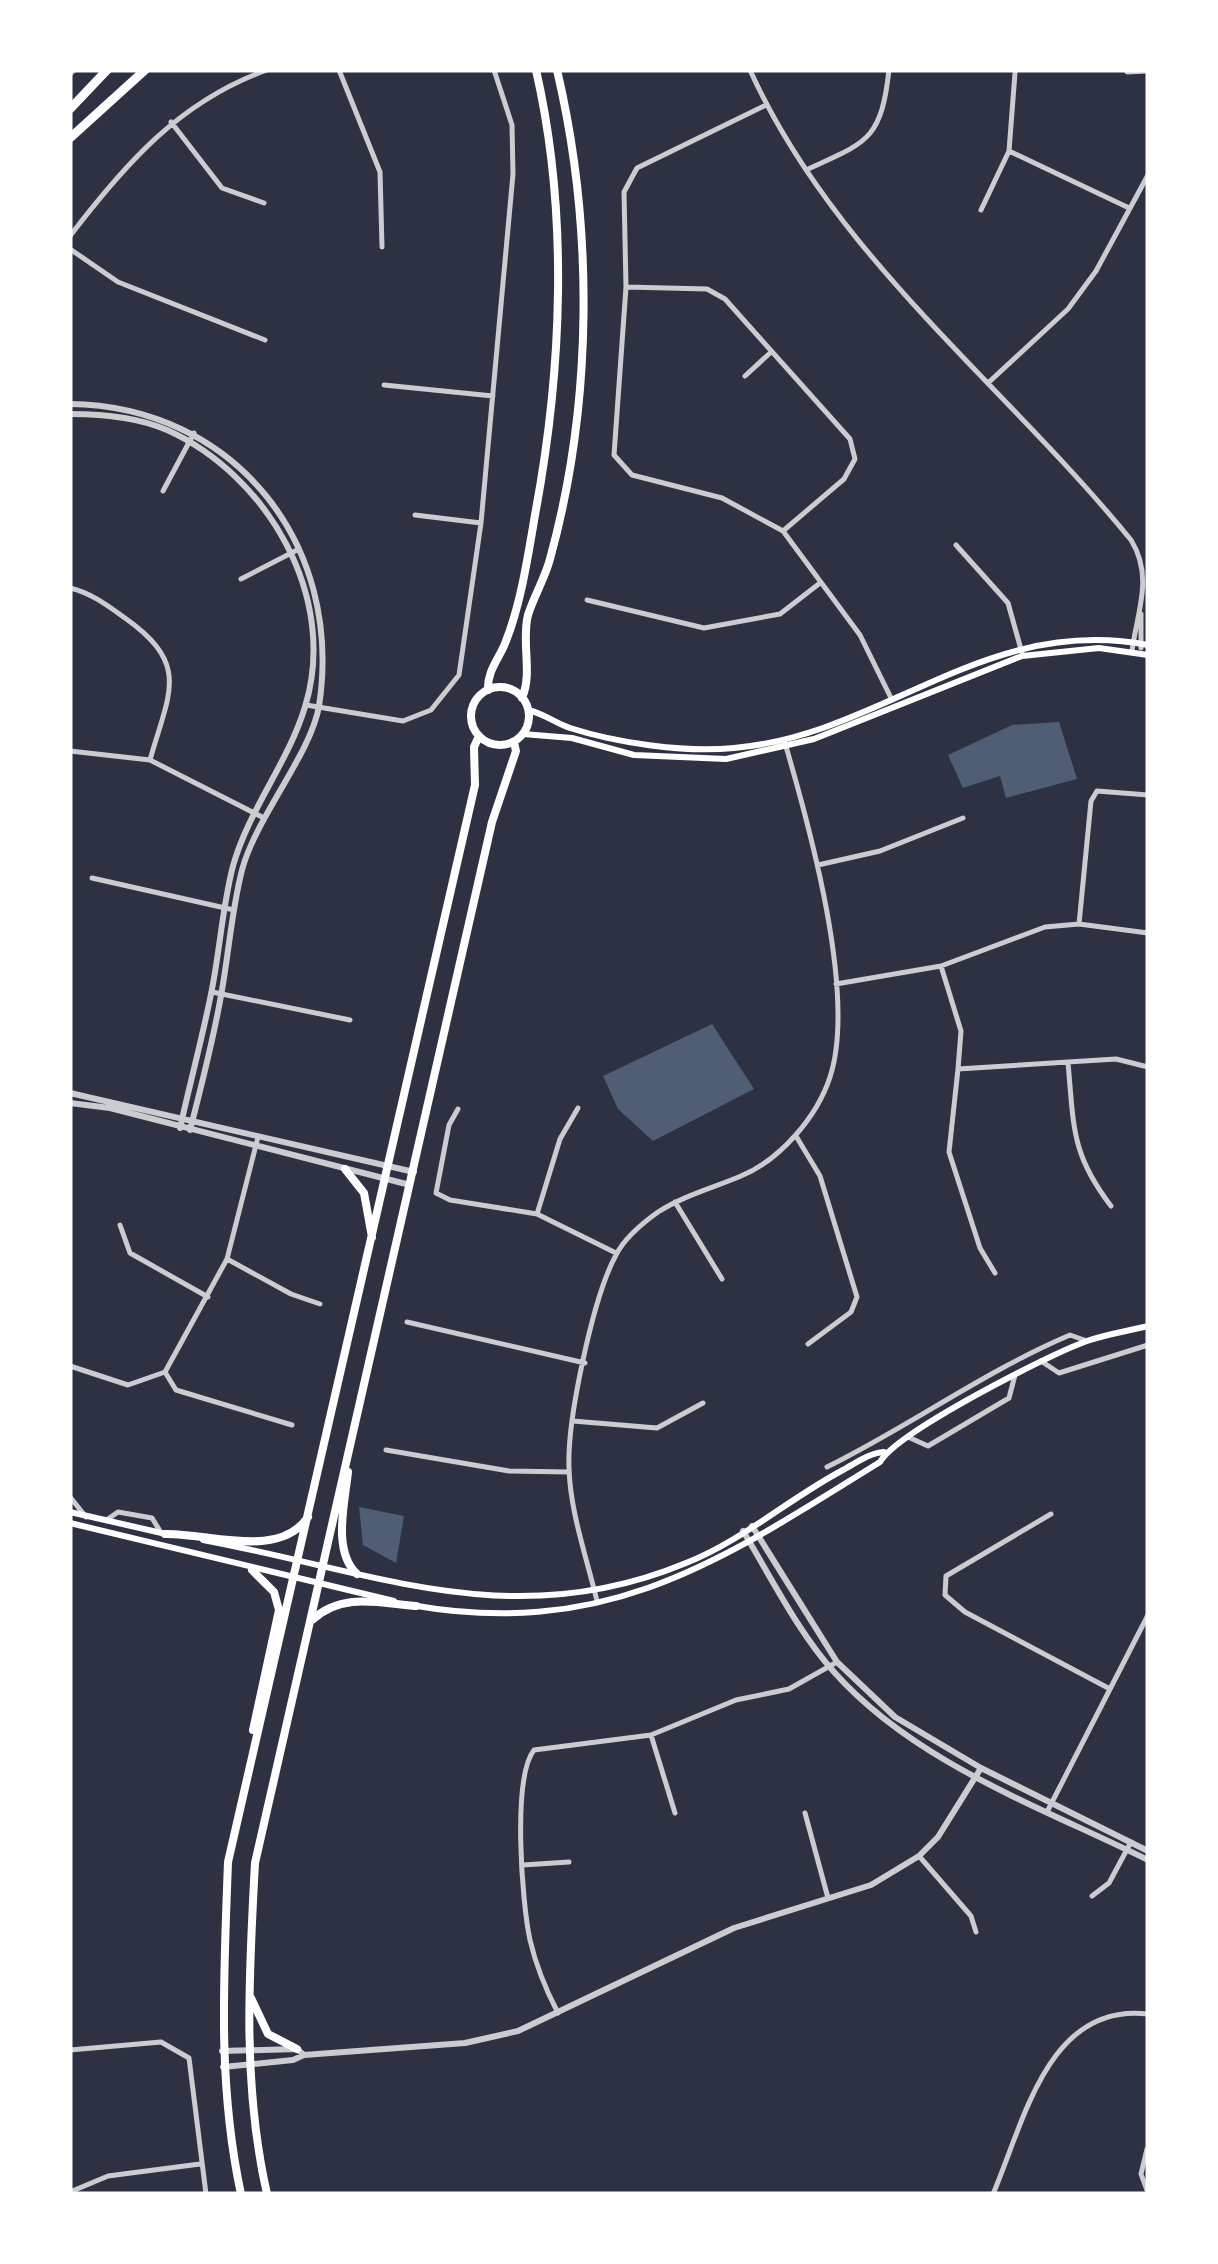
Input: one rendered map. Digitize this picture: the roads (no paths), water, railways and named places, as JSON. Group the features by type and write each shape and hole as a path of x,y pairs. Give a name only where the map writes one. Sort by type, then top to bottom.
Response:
{"highway":[{"path":"70,109 107,70"},
{"path":"70,138 144,70"}],"main road":[{"path":"241,2194 222,2052 228,1862 475,785 474,747 479,736 472,710 488,690 487,678 506,640 535,518 554,399 558,302 553,186 536,70"},
{"path":"522,698 526,688 524,642 528,616 550,561 580,396 582,288 576,175 557,70"},
{"path":"523,734 572,738 634,755 726,759 785,744 1021,652 1140,648"},
{"path":"479,736 496,745 514,742 523,734 528,710 522,698 506,688 488,690"},
{"path":"528,710 599,735 682,750 785,744"},
{"path":"267,2194 257,2152 248,2051 255,1864 492,822 516,751 514,742"},
{"path":"345,1169 364,1193 373,1241"},
{"path":"422,1589 526,1598 594,1593 687,1563 811,1487 875,1453 885,1452 1041,1361 1086,1341 1148,1326"},
{"path":"352,1438 343,1526 346,1556 358,1574"},
{"path":"311,1622 332,1606 353,1600 526,1612 597,1604 673,1582 750,1542 880,1462 885,1452"},
{"path":"70,1512 300,1559 422,1589 440,1596 448,1607"},
{"path":"146,1544 162,1532 268,1542 294,1534 311,1513"},
{"path":"70,1522 252,1570 416,1606"},
{"path":"250,1759 256,1706 279,1610 274,1592 252,1570"},
{"path":"248,1990 262,2027 301,2052"}],"street":[{"path":"70,236 116,174 171,122 197,102 267,70"},
{"path":"339,70 380,172 382,247"},
{"path":"306,705 403,721 431,710 449,692 461,666 481,523 513,174 512,124 494,70"},
{"path":"750,70 766,105 835,214 1112,516 1139,552 1144,582 1140,648"},
{"path":"806,170 852,148 875,131 885,104 889,70"},
{"path":"1127,72 1148,72"},
{"path":"981,210 1009,151 1015,73"},
{"path":"766,105 637,168 624,192 626,287 614,455 632,475 722,498 782,531 860,635 893,703"},
{"path":"171,122 222,188 264,203"},
{"path":"1009,151 1127,207"},
{"path":"988,383 1068,309 1096,271 1127,207 1148,175"},
{"path":"70,248 118,282 265,340"},
{"path":"626,287 707,289 726,299 850,439 855,459 844,479 782,531"},
{"path":"744,376 770,353"},
{"path":"384,385 493,396"},
{"path":"70,404 124,409 194,433 260,487 299,549 317,608 321,658 318,709 242,869 221,994 190,1130"},
{"path":"70,414 143,422 188,442 227,467 254,494 290,553 302,580 310,628 306,705 240,843 223,909 212,992 181,1123"},
{"path":"163,492 194,433"},
{"path":"415,514 481,523"},
{"path":"956,545 1008,603 1021,652"},
{"path":"1139,552 1148,548"},
{"path":"241,579 299,549"},
{"path":"587,600 704,628 780,614 820,583"},
{"path":"70,588 100,600 147,634 168,660 172,684 150,760"},
{"path":"597,1604 569,1472 585,1363 597,1308 616,1253 654,1214 744,1175 796,1136 830,1077 836,1045 835,984 818,865 785,744"},
{"path":"70,751 150,760 264,818"},
{"path":"1080,924 1091,801 1097,791 1148,795"},
{"path":"818,865 880,850 963,818"},
{"path":"92,878 234,910"},
{"path":"835,984 941,966 1017,934 1080,924 1148,933"},
{"path":"941,966 961,1031 949,1152 980,1248 995,1272"},
{"path":"212,992 350,1020"},
{"path":"958,1069 1116,1059 1148,1067"},
{"path":"1068,1064 1075,1140 1086,1173 1111,1206"},
{"path":"70,1093 181,1123 190,1130 411,1185"},
{"path":"70,1103 181,1123 192,1121 414,1172"},
{"path":"538,1214 560,1140 578,1108"},
{"path":"458,1109 448,1126 436,1193 450,1200 538,1214 616,1253"},
{"path":"796,1136 820,1176 857,1297 852,1312 808,1344"},
{"path":"70,1366 128,1384 165,1372 228,1259 258,1137"},
{"path":"675,1202 722,1279"},
{"path":"120,1226 130,1253 208,1298"},
{"path":"228,1259 320,1304"},
{"path":"408,1322 585,1363"},
{"path":"827,1466 931,1412 1021,1356 1070,1335 1086,1341"},
{"path":"1041,1361 1059,1373 1105,1355 1148,1345"},
{"path":"165,1372 176,1390 292,1425"},
{"path":"908,1437 928,1446 1009,1398 1015,1376"},
{"path":"574,1421 657,1428 703,1402"},
{"path":"931,1412 937,1420"},
{"path":"386,1450 508,1472 569,1472"},
{"path":"70,1497 86,1517"},
{"path":"1051,1514 946,1576 946,1595 965,1612 1110,1689"},
{"path":"752,1526 838,1662 895,1717 979,1772"},
{"path":"743,1531 783,1603 798,1617 830,1668 893,1726 1129,1846 1148,1860"},
{"path":"1050,1806 1148,1615"},
{"path":"558,2014 530,1942 523,1864 523,1773 534,1750 651,1735 736,1700 789,1689 838,1662"},
{"path":"651,1735 676,1813"},
{"path":"222,2052 466,2043 518,2031 734,1928 871,1885 919,1856 953,1820 979,1772"},
{"path":"805,1813 828,1898"},
{"path":"1129,1846 1148,1850"},
{"path":"1092,1896 1108,1884 1129,1846"},
{"path":"919,1856 972,1916 976,1932"},
{"path":"523,1864 570,1862"},
{"path":"993,2194 1050,2062 1068,2037 1087,2023 1116,2014 1148,2014"},
{"path":"70,2050 162,2042 189,2058 206,2194"},
{"path":"223,2067 249,2066 301,2052"},
{"path":"1147,2149 1141,2174 1148,2193"},
{"path":"70,2192 108,2176 200,2164"}],"water":[{"path":"1059,722 1077,779 1006,798 1000,776 963,788 948,755 1012,725"},
{"path":"712,1024 754,1089 653,1141 618,1109 603,1076"},
{"path":"359,1507 404,1516 396,1563 363,1545"}],"railway":[{"path":"70,76 76,70"}]}
